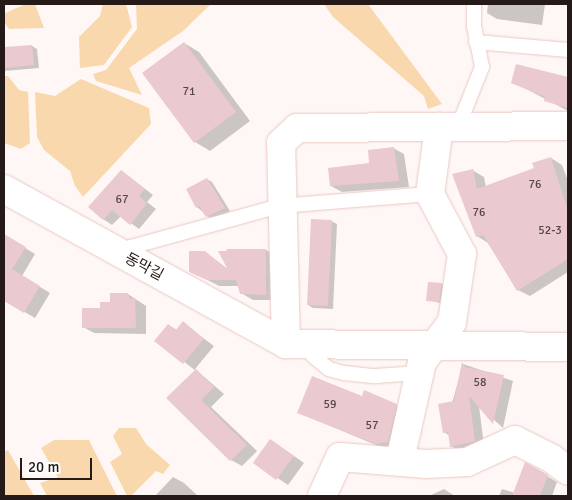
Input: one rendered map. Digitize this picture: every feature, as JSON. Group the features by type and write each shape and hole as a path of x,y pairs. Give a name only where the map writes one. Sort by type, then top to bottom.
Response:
{"street":[{"path":"296,344 280,206 281,143 298,128 568,126"},
{"path":"400,460 425,360 452,322 462,254 430,194 448,127"},
{"name":"동막길","path":"4,189 120,254 296,344 425,360 568,347"},
{"path":"322,496 340,457 400,460 426,464 467,462 515,440 551,458 568,471"}],"lane":[{"path":"448,127 482,67 476,42 474,4"},
{"path":"476,42 568,50"},
{"path":"120,254 131,247 280,206 430,194"}],"shaded area":[{"path":"26,4 35,4 44,28 9,29 4,22 5,13"},
{"path":"103,4 126,4 132,27 104,65 80,68 79,37 100,16"},
{"path":"136,4 211,4 183,31 129,68 142,95 96,81 93,74 106,70 137,29"},
{"path":"324,4 368,4 442,104 428,109 424,96 333,17"},
{"path":"4,76 8,76 19,90 28,92 30,143 21,149 4,143"},
{"path":"81,79 149,108 151,124 83,197 75,186 70,171 44,150 37,137 35,92 55,96"},
{"path":"119,428 136,428 146,444 170,465 163,474 156,471 131,496 127,496 110,462 122,454 113,436"},
{"path":"54,440 89,440 117,496 47,496 40,483 58,477 41,448"},
{"path":"8,450 34,496 5,496 4,452"}],"building":[{"path":"184,42 236,112 194,143 142,73"},
{"path":"32,45 34,65 4,68 4,47"},
{"path":"516,64 568,77 568,108 544,101 545,97 511,83"},
{"path":"394,147 399,181 330,186 328,168 369,163 368,150"},
{"path":"551,157 568,211 568,259 517,291 483,235 476,237 452,174 473,169 477,189 534,168 532,163"},
{"path":"121,170 145,189 139,196 147,203 130,225 112,210 103,220 88,207"},
{"path":"207,178 225,208 206,217 199,206 196,208 186,189"},
{"path":"311,219 332,220 328,306 307,305"},
{"path":"4,234 26,247 12,269 40,286 24,313 4,301"},
{"path":"226,249 266,249 266,295 240,294 236,280 207,280 189,272 189,251 205,251 228,270 218,251 227,251"},
{"path":"428,282 442,283 439,302 426,301"},
{"path":"110,293 128,293 130,299 135,298 136,328 82,328 82,308 100,308 100,302 110,302"},
{"path":"183,321 204,339 183,364 154,341 168,324 176,330"},
{"path":"462,362 465,367 504,375 493,424 469,396 475,441 450,447 448,432 443,433 438,404 454,401"},
{"path":"196,369 214,387 201,400 247,445 230,461 166,398"},
{"path":"312,376 362,396 364,390 397,404 388,442 376,444 297,413"},
{"path":"270,439 294,456 276,480 253,463"},
{"path":"525,462 548,475 540,496 512,496"}]}
